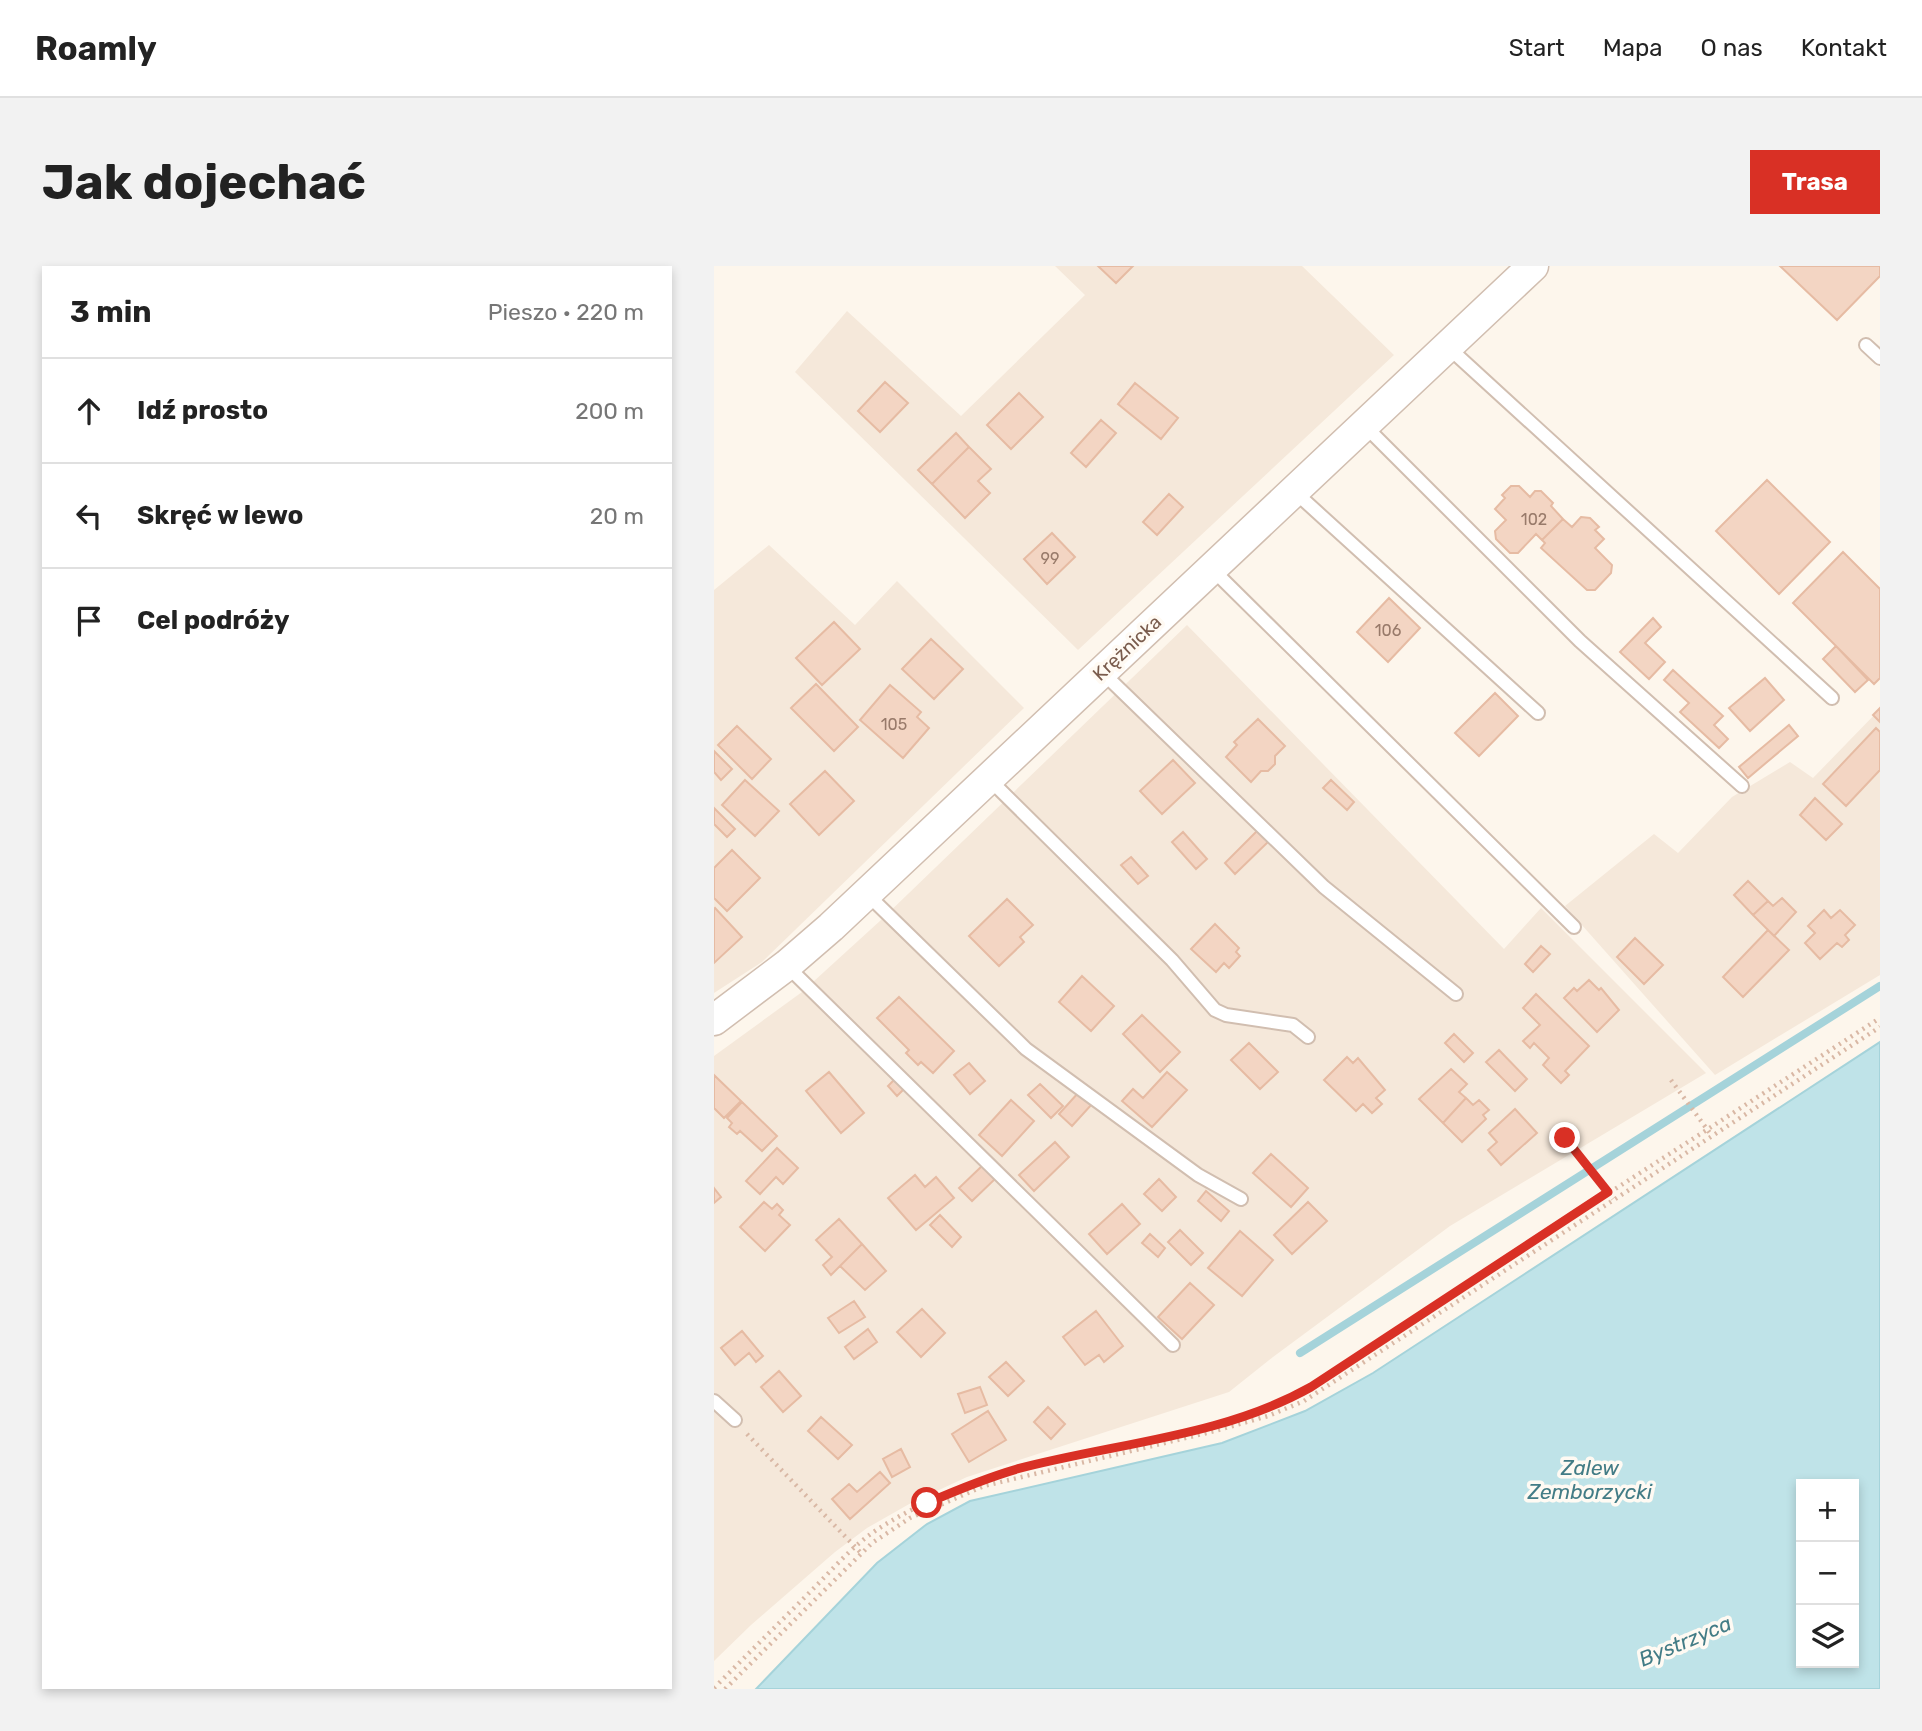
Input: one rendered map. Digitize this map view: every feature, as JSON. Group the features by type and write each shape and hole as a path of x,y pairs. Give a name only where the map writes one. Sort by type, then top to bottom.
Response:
{"street":[{"name":"Krężnicka","path":"714,1020 787,965 867,894 1533,266"}],"lane":[{"path":"1866,345 1880,358"},
{"path":"1448,347 1832,698"},
{"path":"1364,425 1580,641 1742,786"},
{"path":"1294,491 1538,713"},
{"path":"1211,568 1574,927"},
{"path":"1102,672 1324,887 1456,994"},
{"path":"988,779 1172,960 1215,1010 1226,1015 1293,1025 1308,1037"},
{"path":"867,894 1026,1049 1198,1175 1241,1199"},
{"path":"787,965 1173,1345"},
{"path":"714,1401 735,1420"}],"path":[{"path":"714,1688 855,1547 901,1516 971,1484 1019,1469 1212,1425 1293,1397 1880,1018"},
{"path":"725,1689 882,1534 984,1486 1239,1425 1304,1401 1880,1027"},
{"path":"1671,1080 1712,1136"},
{"path":"1565,1138 1614,1199"},
{"path":"735,1420 861,1553"},
{"path":"1100,1451 1104,1458"}],"shaded area":[{"path":"1055,266 1302,266 1394,355 1078,650 795,372 847,311 961,416 1085,295"},
{"path":"769,545 855,625 897,581 1024,708 762,962 714,993 714,590"},
{"path":"1187,625 1504,949 1541,908 1706,1073 1450,1226 1229,1392 967,1477 911,1503 867,1528 835,1552 751,1625 714,1661 714,1056 802,992 881,920"},
{"path":"1880,709 1880,975 1715,1075 1565,906 1654,834 1678,853 1732,797 1790,762 1813,778"}],"water":[{"name":"Zalew Zemborzycki","path":"1880,1042 1880,1689 756,1689 877,1563 927,1524 970,1501 1222,1443 1305,1411 1373,1373"}],"building":[{"path":"1098,266 1133,266 1116,283"},
{"path":"1780,266 1880,266 1880,276 1837,320"},
{"path":"885,382 908,403 880,432 858,411"},
{"path":"1135,383 1178,418 1161,439 1118,404"},
{"path":"1019,393 1043,417 1011,449 987,425"},
{"path":"1101,420 1116,433 1086,467 1071,453"},
{"path":"956,433 969,447 932,484 918,470"},
{"path":"969,447 991,469 978,481 990,493 965,518 932,484"},
{"path":"1767,480 1830,542 1779,594 1716,531"},
{"path":"1511,486 1519,486 1530,497 1535,491 1541,491 1563,519 1542,540 1536,534 1518,553 1510,553 1496,539 1495,531 1506,520 1495,509 1505,498 1502,495"},
{"path":"1169,494 1183,507 1157,535 1143,522"},
{"path":"1581,517 1590,518 1599,527 1595,530 1604,539 1595,548 1612,565 1611,573 1595,590 1587,590 1541,548 1545,543 1542,540 1563,519 1572,527"},
{"path":"1052,533 1075,557 1047,584 1024,559"},
{"path":"1843,552 1880,589 1880,678 1874,684 1793,603"},
{"path":"1389,598 1420,628 1388,662 1357,632"},
{"path":"1653,618 1661,627 1645,643 1665,662 1649,679 1620,652"},
{"path":"834,622 860,649 822,685 796,658"},
{"path":"931,639 963,669 934,699 902,669"},
{"path":"1836,646 1868,680 1855,692 1823,659"},
{"path":"1673,670 1723,716 1714,725 1728,739 1719,748 1680,712 1689,703 1664,680"},
{"path":"1765,678 1784,700 1750,731 1729,708"},
{"path":"816,684 858,727 834,751 791,708"},
{"path":"890,685 921,712 917,717 929,728 903,758 860,720"},
{"path":"1495,693 1518,716 1479,756 1455,733"},
{"path":"1880,708 1880,722 1873,715"},
{"path":"1258,719 1285,746 1275,756 1275,764 1268,771 1261,771 1251,782 1226,757 1237,745 1234,742"},
{"path":"1789,725 1798,736 1748,778 1739,767"},
{"path":"737,726 771,759 752,779 718,745"},
{"path":"1876,728 1880,732 1880,770 1846,806 1823,784"},
{"path":"714,751 732,769 721,780 714,772"},
{"path":"1173,760 1195,783 1162,814 1140,791"},
{"path":"825,771 854,801 819,835 790,804"},
{"path":"745,780 779,811 755,836 722,805"},
{"path":"1331,780 1354,802 1347,810 1323,788"},
{"path":"1815,798 1842,824 1826,840 1800,815"},
{"path":"714,808 735,829 727,837 714,824"},
{"path":"1259,829 1270,840 1235,874 1225,863"},
{"path":"1183,832 1207,859 1196,869 1172,842"},
{"path":"732,850 760,878 727,911 714,898 714,868"},
{"path":"1131,857 1148,876 1138,884 1121,865"},
{"path":"1748,881 1768,901 1753,915 1734,895"},
{"path":"1782,898 1796,912 1774,936 1753,915 1768,901 1773,906"},
{"path":"1007,899 1033,925 1020,937 1024,942 999,966 969,936"},
{"path":"714,909 742,937 714,963"},
{"path":"1824,910 1831,918 1840,910 1855,925 1845,935 1849,940 1842,947 1837,943 1820,959 1805,943 1815,933 1808,926"},
{"path":"1215,924 1239,948 1236,952 1240,956 1229,968 1224,963 1216,972 1191,949"},
{"path":"1768,930 1789,950 1743,997 1723,977"},
{"path":"1635,938 1663,965 1644,984 1617,957"},
{"path":"1541,946 1550,954 1533,972 1525,964"},
{"path":"1082,976 1114,1006 1091,1031 1059,1002"},
{"path":"1589,980 1599,990 1601,988 1619,1010 1597,1032 1564,998 1574,988 1577,991"},
{"path":"1536,994 1589,1046 1565,1071 1569,1075 1561,1083 1543,1065 1549,1058 1534,1043 1530,1048 1523,1041 1540,1025 1523,1008"},
{"path":"899,997 954,1051 933,1073 921,1062 918,1065 906,1053 909,1050 877,1018"},
{"path":"1142,1015 1180,1052 1160,1072 1123,1034"},
{"path":"1454,1034 1473,1053 1464,1062 1445,1043"},
{"path":"1249,1043 1278,1072 1260,1089 1231,1060"},
{"path":"1499,1050 1527,1079 1515,1091 1486,1062"},
{"path":"1347,1057 1353,1063 1358,1058 1385,1090 1376,1098 1382,1104 1372,1113 1363,1104 1356,1111 1324,1080"},
{"path":"969,1063 985,1081 970,1094 954,1075"},
{"path":"1451,1069 1467,1084 1459,1092 1466,1098 1443,1123 1419,1099"},
{"path":"829,1072 864,1113 841,1133 806,1091"},
{"path":"1167,1072 1187,1090 1152,1127 1122,1101 1133,1089 1143,1098"},
{"path":"714,1075 741,1101 724,1118 714,1108"},
{"path":"894,1080 904,1089 897,1096 888,1086"},
{"path":"1040,1084 1063,1106 1051,1118 1028,1095"},
{"path":"1079,1092 1092,1104 1072,1126 1059,1114"},
{"path":"1466,1098 1473,1105 1479,1100 1489,1110 1483,1115 1486,1119 1462,1142 1443,1123"},
{"path":"1011,1100 1034,1121 1002,1156 979,1135"},
{"path":"742,1102 777,1136 762,1151 740,1131 737,1134 729,1127 732,1123 727,1118"},
{"path":"1515,1109 1537,1133 1501,1165 1488,1150 1497,1142 1489,1133"},
{"path":"1055,1142 1069,1157 1034,1191 1019,1175"},
{"path":"777,1148 798,1168 783,1184 776,1177 760,1194 746,1181"},
{"path":"1271,1154 1308,1188 1291,1207 1253,1173"},
{"path":"983,1165 995,1179 972,1201 959,1188"},
{"path":"915,1175 925,1187 936,1177 954,1198 916,1230 888,1198"},
{"path":"1159,1179 1176,1197 1162,1211 1144,1194"},
{"path":"714,1188 721,1197 714,1203"},
{"path":"1206,1191 1229,1211 1221,1221 1198,1201"},
{"path":"764,1202 772,1209 777,1204 783,1210 779,1215 790,1225 765,1251 740,1227"},
{"path":"1308,1202 1327,1221 1292,1254 1274,1235"},
{"path":"1122,1204 1140,1224 1107,1254 1089,1234"},
{"path":"940,1215 961,1237 952,1247 930,1225"},
{"path":"839,1219 862,1244 831,1275 823,1265 832,1257 816,1240"},
{"path":"1180,1230 1203,1253 1191,1265 1168,1242"},
{"path":"1240,1231 1273,1260 1242,1296 1208,1268"},
{"path":"1150,1234 1165,1248 1158,1257 1142,1243"},
{"path":"862,1244 886,1271 865,1290 840,1266"},
{"path":"1190,1283 1214,1305 1182,1339 1158,1317"},
{"path":"854,1301 865,1317 839,1333 828,1318"},
{"path":"922,1309 945,1333 921,1357 897,1332"},
{"path":"1096,1311 1123,1346 1104,1362 1099,1355 1085,1365 1063,1337"},
{"path":"868,1329 877,1342 854,1359 845,1347"},
{"path":"742,1331 763,1356 756,1362 749,1353 735,1365 721,1348"},
{"path":"1006,1362 1024,1381 1008,1396 989,1377"},
{"path":"779,1371 801,1396 783,1412 761,1387"},
{"path":"980,1387 987,1405 965,1413 958,1394"},
{"path":"1048,1407 1065,1424 1051,1439 1034,1422"},
{"path":"988,1411 1006,1440 969,1462 952,1434"},
{"path":"821,1417 852,1445 838,1459 808,1431"},
{"path":"901,1449 910,1467 892,1477 883,1459"},
{"path":"880,1472 890,1483 850,1519 832,1499 849,1484 857,1492"}],"waterway":[{"path":"1300,1353 1880,986"}],"route":[{"path":"927,1503 971,1484 1019,1469 1212,1425 1273,1405 1311,1387 1608,1192 1565,1138"}],"water label":[{"name":"Bystrzyca","path":"1685,1641"}]}
